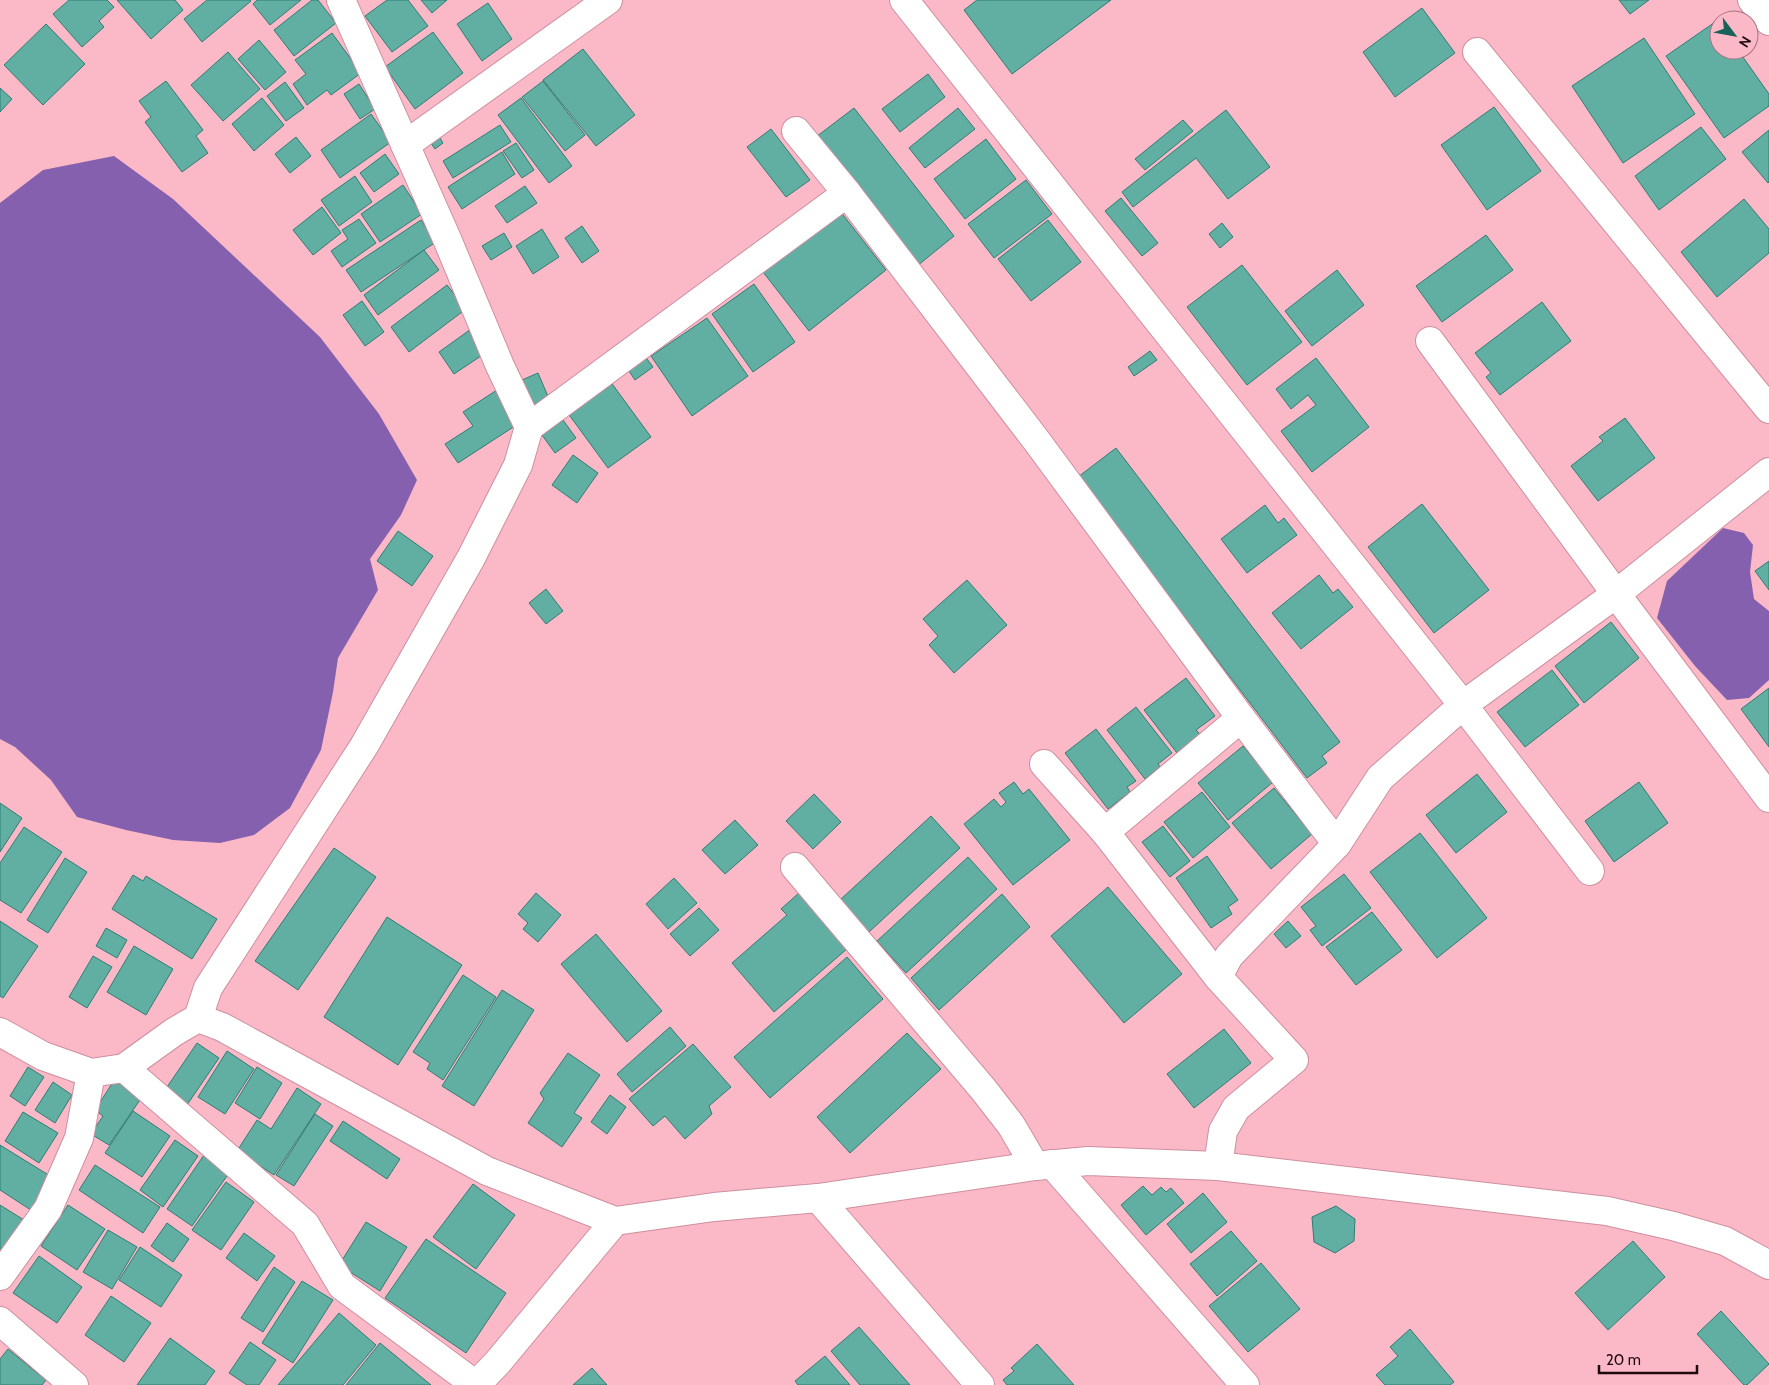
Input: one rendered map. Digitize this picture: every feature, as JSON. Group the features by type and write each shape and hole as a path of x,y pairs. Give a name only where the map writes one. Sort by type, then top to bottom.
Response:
{"street":[{"path":"341,0 500,366 529,427"},
{"path":"405,145 608,0"},
{"path":"904,0 1463,705 1590,871"},
{"path":"1752,0 1769,21"},
{"path":"1477,52 1769,409"},
{"path":"796,131 847,193 1036,440 1241,718 1337,844"},
{"path":"0,1032 43,1056 91,1073 124,1068 174,1032 198,1018 208,988 364,746 471,558 518,465 529,427 847,193"},
{"path":"1430,341 1769,798"},
{"path":"1218,977 1229,956 1337,844 1380,778 1463,705 1616,594 1769,472"},
{"path":"1105,832 1241,718"},
{"path":"1044,764 1105,832 1218,977 1294,1060 1236,1108 1222,1131 1218,1166"},
{"path":"795,867 983,1089 1044,1165 1245,1385"},
{"path":"198,1018 222,1027 487,1170 615,1221 714,1207 818,1198 1044,1165 1088,1161 1218,1166 1607,1211 1673,1226 1725,1242 1769,1265"},
{"path":"124,1068 305,1224 342,1286 476,1385 498,1362 615,1221"},
{"path":"0,1276 48,1209 79,1138 91,1073"},
{"path":"818,1198 980,1385"},
{"path":"0,1320 74,1385"}],"shaded area":[{"path":"114,156 173,199 320,337 379,414 417,480 401,515 370,559 378,590 338,658 321,750 290,808 254,835 220,843 173,840 77,817 51,780 15,747 0,739 0,203 43,170"},
{"path":"1723,528 1744,533 1753,545 1750,572 1754,599 1769,611 1769,680 1749,698 1727,700 1695,666 1657,618 1667,581"}],"building":[{"path":"69,0 107,0 114,7 99,21 104,27 82,47 53,14"},
{"path":"117,0 175,0 183,10 151,39"},
{"path":"207,0 251,1 202,42 184,19"},
{"path":"257,0 301,0 270,25 253,4"},
{"path":"312,0 318,0 336,23 294,56 274,30"},
{"path":"387,0 408,0 428,26 392,52 365,16"},
{"path":"421,0 447,0 432,13"},
{"path":"977,0 1111,0 1012,74 964,10"},
{"path":"1619,0 1649,0 1630,14"},
{"path":"488,3 512,39 482,61 457,24"},
{"path":"1422,8 1455,53 1395,97 1363,52"},
{"path":"46,24 85,64 43,105 4,65"},
{"path":"1709,26 1709,60 1745,60 1769,94 1769,106 1724,138 1666,56"},
{"path":"433,32 463,73 415,109 385,67"},
{"path":"332,33 361,73 331,95 327,90 307,105 293,84 306,74 295,60"},
{"path":"1644,38 1695,114 1623,163 1572,86"},
{"path":"259,40 286,72 265,90 238,59"},
{"path":"583,49 635,115 596,146 543,80"},
{"path":"228,52 260,89 223,121 191,85"},
{"path":"928,74 945,97 900,132 882,109"},
{"path":"166,81 203,130 196,136 208,153 182,172 145,122 151,117 139,101"},
{"path":"543,81 585,135 565,151 522,97"},
{"path":"285,82 304,108 286,121 267,96"},
{"path":"359,84 375,109 360,119 344,94"},
{"path":"0,88 12,99 0,112"},
{"path":"262,98 284,125 254,151 232,124"},
{"path":"521,98 572,166 549,183 498,115"},
{"path":"1494,107 1541,171 1487,210 1441,145"},
{"path":"854,108 954,236 917,266 816,137"},
{"path":"958,108 975,129 925,168 909,148"},
{"path":"1226,110 1270,167 1228,199 1196,158 1133,207 1122,192"},
{"path":"371,114 391,142 340,178 321,150"},
{"path":"1183,120 1193,131 1145,170 1135,159"},
{"path":"500,125 511,142 453,178 443,161"},
{"path":"1701,127 1726,159 1659,210 1635,176"},
{"path":"771,129 810,180 786,197 747,147"},
{"path":"435,130 443,143 435,149 426,136"},
{"path":"1769,130 1769,182 1768,183 1742,152"},
{"path":"296,137 311,156 290,173 275,154"},
{"path":"986,139 1016,179 965,219 934,179"},
{"path":"516,143 534,170 522,178 503,151"},
{"path":"502,152 515,174 462,209 448,187"},
{"path":"385,154 399,174 374,192 360,173"},
{"path":"355,176 372,202 339,226 321,200"},
{"path":"1026,180 1052,214 994,258 968,224"},
{"path":"403,185 422,214 380,242 361,214"},
{"path":"525,186 537,203 507,223 495,206"},
{"path":"1121,198 1158,243 1142,256 1105,211"},
{"path":"1744,199 1769,229 1769,253 1717,297 1681,252"},
{"path":"322,207 341,233 313,255 293,230"},
{"path":"840,211 886,270 809,331 763,272"},
{"path":"359,219 376,243 342,267 331,251 348,239 342,230"},
{"path":"421,220 436,242 361,292 346,270"},
{"path":"1048,220 1081,262 1031,301 998,259"},
{"path":"1222,223 1233,237 1220,248 1209,234"},
{"path":"582,226 599,251 582,263 565,238"},
{"path":"542,229 559,257 533,274 516,246"},
{"path":"504,233 512,247 491,260 482,246"},
{"path":"1486,235 1513,270 1442,322 1416,286"},
{"path":"424,250 439,270 378,315 364,295"},
{"path":"1242,265 1302,342 1247,385 1187,307"},
{"path":"1337,270 1364,305 1312,346 1285,311"},
{"path":"754,284 795,342 753,372 712,314"},
{"path":"447,285 466,309 409,352 391,327"},
{"path":"362,301 384,332 365,346 343,315"},
{"path":"1542,302 1571,341 1500,395 1486,377 1491,373 1475,353"},
{"path":"707,318 748,376 692,416 651,356"},
{"path":"471,329 487,352 454,374 439,352"},
{"path":"1150,351 1157,360 1134,376 1128,367"},
{"path":"644,355 653,367 635,380 627,368"},
{"path":"1316,358 1369,427 1312,472 1281,431 1316,405 1308,395 1291,409 1276,389"},
{"path":"538,373 550,401 533,408 522,380"},
{"path":"610,381 651,437 608,468 567,412"},
{"path":"497,390 518,424 458,463 445,444 473,426 463,412"},
{"path":"1625,418 1655,458 1598,501 1571,466 1603,441 1599,437"},
{"path":"563,420 576,438 555,453 542,435"},
{"path":"1116,448 1340,742 1322,756 1327,763 1307,778 1078,477"},
{"path":"573,455 598,473 577,503 552,485"},
{"path":"1422,504 1489,590 1434,633 1368,547"},
{"path":"1265,505 1278,523 1284,518 1297,535 1247,573 1221,539"},
{"path":"398,531 433,556 412,586 377,561"},
{"path":"1769,561 1769,590 1755,571"},
{"path":"1319,575 1333,593 1338,589 1353,607 1301,649 1272,613"},
{"path":"967,580 1007,625 954,673 929,645 938,636 923,619"},
{"path":"546,589 563,611 546,624 529,603"},
{"path":"1611,622 1639,658 1584,703 1555,666"},
{"path":"1552,670 1579,705 1525,747 1497,712"},
{"path":"1186,678 1215,716 1196,730 1201,735 1177,753 1144,710"},
{"path":"1769,688 1769,747 1741,709"},
{"path":"1136,707 1172,753 1158,764 1160,767 1145,779 1107,730"},
{"path":"1096,729 1136,781 1127,787 1130,792 1108,809 1065,753"},
{"path":"1243,746 1273,782 1228,820 1198,783"},
{"path":"1477,774 1507,812 1456,853 1426,815"},
{"path":"1014,782 1023,794 1029,789 1070,840 1013,885 964,824 994,799 1001,807 1006,802 999,793"},
{"path":"1639,782 1668,823 1614,862 1585,821"},
{"path":"1274,788 1312,834 1271,869 1232,823"},
{"path":"1202,792 1230,827 1193,858 1164,822"},
{"path":"814,794 841,822 813,849 786,821"},
{"path":"0,803 22,818 0,852"},
{"path":"931,816 960,848 869,932 840,900"},
{"path":"735,820 758,845 725,874 702,850"},
{"path":"1163,826 1190,861 1170,877 1142,842"},
{"path":"24,827 62,852 21,913 0,900 0,863"},
{"path":"1420,833 1487,918 1437,958 1370,872"},
{"path":"334,848 376,877 298,990 255,961"},
{"path":"1207,856 1238,900 1228,907 1232,914 1211,928 1176,878"},
{"path":"968,857 997,889 906,973 877,941"},
{"path":"65,858 87,872 48,933 27,920"},
{"path":"1344,874 1371,908 1322,946 1310,930 1316,926 1301,907"},
{"path":"133,875 143,881 146,876 217,919 192,959 112,909"},
{"path":"674,878 697,903 668,929 646,904"},
{"path":"1108,887 1182,974 1124,1023 1051,936"},
{"path":"800,892 848,948 774,1012 732,963 787,915 781,909"},
{"path":"536,893 561,915 538,942 523,929 528,923 518,914"},
{"path":"1002,894 1030,927 939,1010 911,978"},
{"path":"699,908 719,930 690,956 670,934"},
{"path":"1372,912 1402,950 1356,985 1326,947"},
{"path":"387,917 462,965 398,1065 324,1017"},
{"path":"0,921 38,946 3,998 0,996"},
{"path":"1288,921 1301,936 1286,948 1274,934"},
{"path":"106,928 127,940 117,958 96,946"},
{"path":"596,934 662,1011 627,1042 561,964"},
{"path":"134,946 173,969 146,1015 107,992"},
{"path":"93,956 112,967 87,1008 69,997"},
{"path":"847,957 883,999 770,1098 734,1057"},
{"path":"463,975 496,997 443,1080 427,1069 430,1063 413,1052"},
{"path":"502,990 534,1010 474,1106 442,1086"},
{"path":"670,1027 686,1046 632,1092 617,1074"},
{"path":"1224,1029 1251,1063 1194,1108 1167,1074"},
{"path":"907,1033 941,1069 850,1153 817,1117"},
{"path":"197,1043 219,1058 187,1105 165,1090"},
{"path":"693,1044 731,1087 709,1106 712,1114 685,1139 665,1116 653,1126 629,1099"},
{"path":"227,1051 254,1069 225,1114 198,1097"},
{"path":"568,1053 600,1075 574,1113 582,1118 562,1147 528,1123 544,1099 540,1093"},
{"path":"28,1067 44,1077 25,1106 10,1096"},
{"path":"257,1067 282,1083 260,1119 235,1103"},
{"path":"115,1079 142,1097 109,1145 91,1134 103,1116 95,1110"},
{"path":"53,1082 72,1095 55,1123 35,1110"},
{"path":"297,1088 321,1104 274,1175 237,1151 257,1120 271,1129"},
{"path":"610,1095 626,1107 607,1134 591,1122"},
{"path":"133,1111 170,1136 142,1177 105,1153"},
{"path":"23,1112 58,1133 39,1163 5,1141"},
{"path":"315,1114 333,1126 294,1186 276,1175"},
{"path":"343,1121 400,1159 387,1179 330,1141"},
{"path":"175,1140 198,1156 163,1207 140,1190"},
{"path":"0,1145 55,1179 34,1212 0,1190"},
{"path":"204,1155 229,1173 192,1226 167,1209"},
{"path":"95,1165 160,1207 143,1233 79,1190"},
{"path":"226,1182 254,1202 221,1250 192,1230"},
{"path":"473,1184 515,1215 476,1269 433,1237"},
{"path":"1143,1186 1152,1195 1161,1187 1166,1192 1171,1188 1184,1203 1146,1235 1121,1205"},
{"path":"1203,1193 1227,1222 1191,1253 1167,1224"},
{"path":"0,1205 24,1220 0,1258"},
{"path":"68,1205 105,1229 77,1270 41,1246"},
{"path":"1336,1206 1355,1219 1354,1241 1335,1253 1314,1242 1312,1217"},
{"path":"366,1222 407,1247 380,1291 339,1265"},
{"path":"167,1223 189,1239 173,1262 151,1246"},
{"path":"108,1230 137,1247 112,1289 83,1272"},
{"path":"1231,1231 1257,1261 1217,1296 1190,1264"},
{"path":"244,1233 275,1256 257,1281 226,1258"},
{"path":"426,1239 506,1293 466,1353 385,1298"},
{"path":"1633,1241 1665,1277 1608,1330 1575,1293"},
{"path":"140,1247 182,1275 161,1307 119,1280"},
{"path":"39,1256 82,1287 57,1323 13,1293"},
{"path":"1261,1263 1300,1309 1248,1352 1209,1306"},
{"path":"274,1267 295,1282 263,1332 241,1318"},
{"path":"302,1281 333,1300 293,1363 262,1343"},
{"path":"111,1296 151,1323 124,1362 85,1335"},
{"path":"1721,1311 1769,1364 1747,1385 1744,1385 1697,1334"},
{"path":"339,1313 376,1345 343,1385 278,1385"},
{"path":"859,1327 910,1385 860,1385 831,1351"},
{"path":"1410,1329 1454,1382 1450,1385 1385,1385 1376,1375 1398,1356 1390,1347"},
{"path":"170,1338 215,1371 205,1385 137,1385"},
{"path":"250,1342 276,1360 259,1385 247,1385 229,1373"},
{"path":"380,1343 431,1385 346,1385"},
{"path":"1037,1344 1074,1385 1007,1385 1003,1380 1014,1371 1011,1368"},
{"path":"8,1349 46,1380 42,1385 0,1385 0,1359"},
{"path":"825,1356 850,1385 798,1385 795,1381"},
{"path":"592,1368 607,1385 573,1385"}]}
